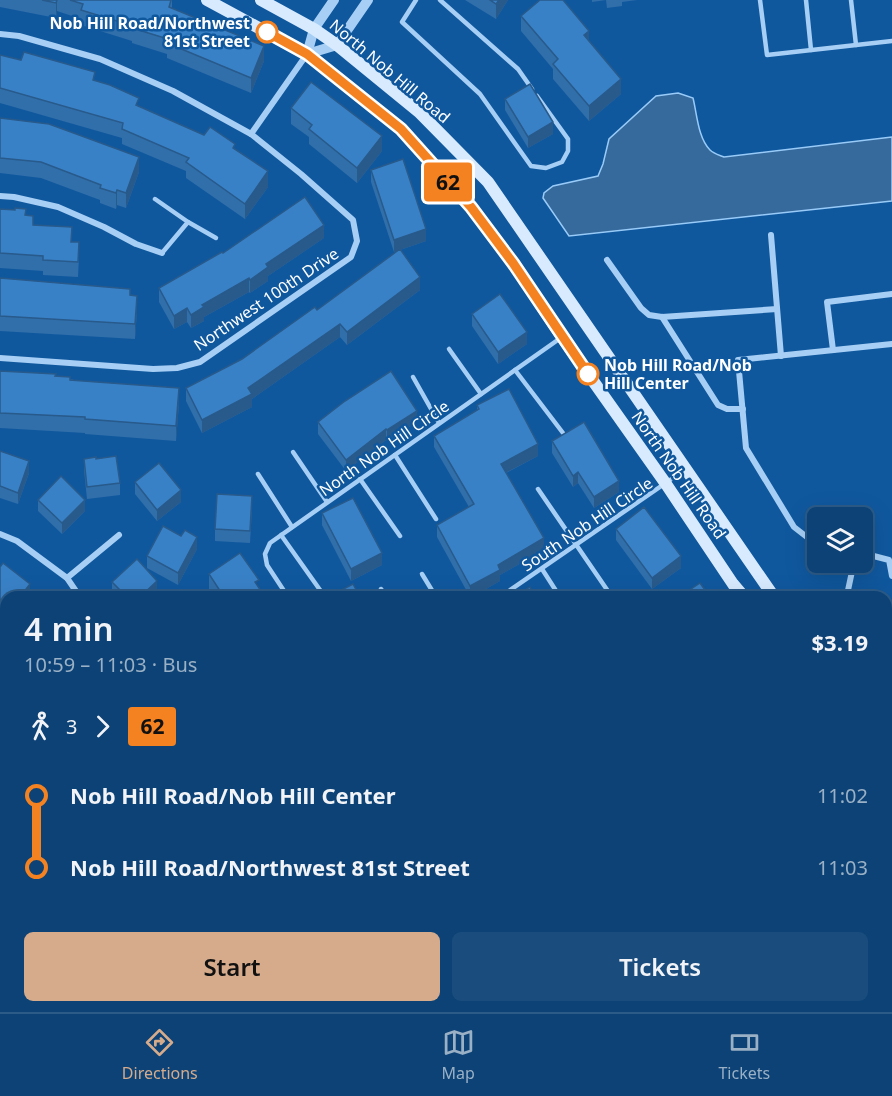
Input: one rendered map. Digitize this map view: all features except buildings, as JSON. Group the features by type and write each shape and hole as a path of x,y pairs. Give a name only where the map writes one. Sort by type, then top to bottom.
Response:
{"main road":[{"name":"North Nob Hill Road","path":"207,0 307,54 401,129 471,207 513,263 739,591"},
{"name":"North Nob Hill Road","path":"261,0 314,29 337,45 419,112 488,182 770,591"}],"street":[{"path":"0,34 19,36 100,59 173,91 251,134 307,54 314,29 334,0"},
{"path":"307,54 337,45 368,0"},
{"name":"Northwest 100th Drive","path":"0,358 153,369 177,368 200,362 351,257 357,241 353,220 251,134"},
{"path":"0,196 58,207 136,244 162,253"},
{"path":"771,235 782,356"},
{"path":"607,260 641,308 649,315 662,317 777,309"},
{"path":"833,350 827,302 892,294"},
{"path":"662,317 718,405 727,409 743,409"},
{"path":"807,537 794,527 746,448 738,360 892,344"},
{"path":"0,534 16,541 67,578 76,591"},
{"path":"67,578 119,535"},
{"path":"873,556 888,560 892,576"},
{"path":"848,591 852,573"}],"lane":[{"path":"417,0 402,22 480,94 531,166 546,168 561,162 568,151 568,139 518,69 440,0"},
{"path":"760,0 767,55 892,41"},
{"path":"806,0 812,50"},
{"path":"851,0 856,45"},
{"path":"155,200 216,238"},
{"path":"162,253 188,222"},
{"name":"North Nob Hill Circle","path":"284,591 267,565 265,554 270,543 562,337"},
{"path":"449,349 481,394"},
{"path":"515,370 563,433"},
{"path":"413,377 439,423"},
{"path":"293,452 327,502"},
{"path":"395,454 436,519"},
{"name":"South Nob Hill Circle","path":"509,591 686,469"},
{"path":"258,474 292,527"},
{"path":"360,479 400,536"},
{"path":"538,489 608,591"},
{"path":"281,535 321,591"},
{"path":"542,568 556,591"},
{"path":"422,574 432,591"}],"water":[{"path":"678,93 693,98 698,125 706,145 724,157 892,137 892,201 569,236 543,198 544,193 553,186 598,176 609,139 656,96"}],"bus line":[{"name":"62","path":"267,32 307,54 401,129 471,207 513,263 588,374"}],"place":[{"name":"Nob Hill Road/Northwest 81st Street","path":"267,32"},
{"name":"Nob Hill Road/Nob Hill Center","path":"588,374"}]}
